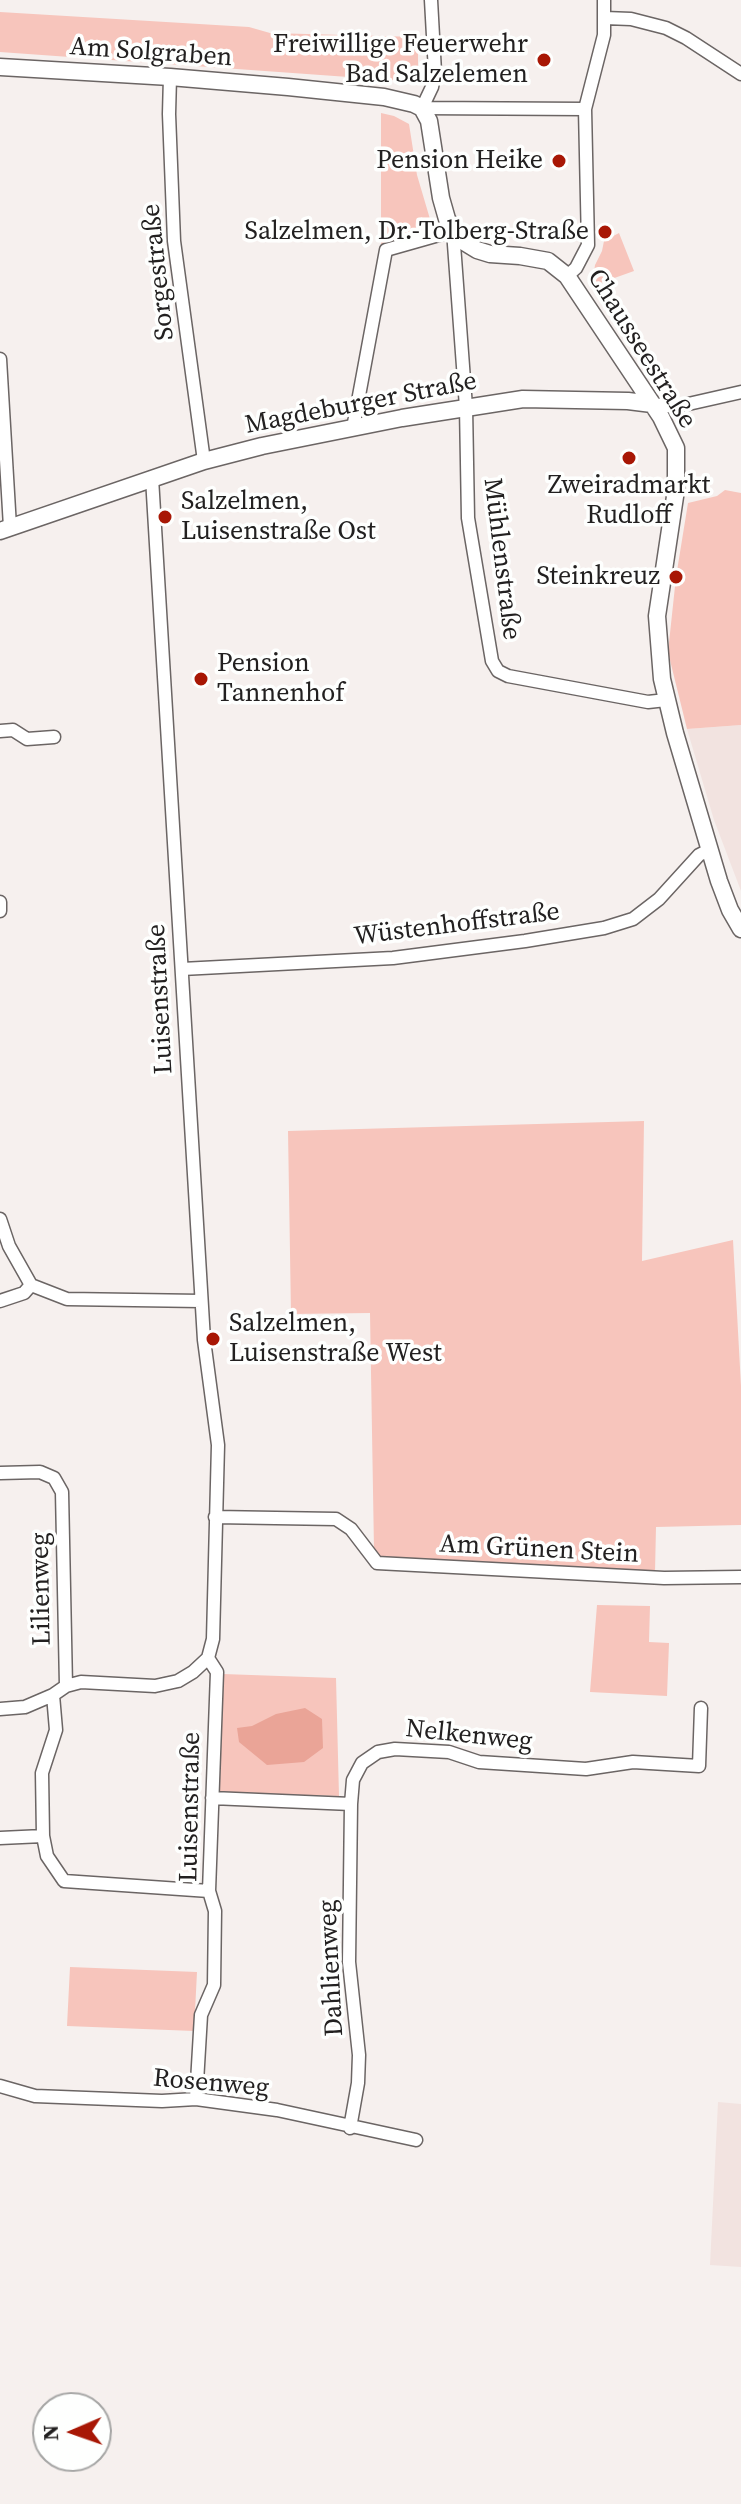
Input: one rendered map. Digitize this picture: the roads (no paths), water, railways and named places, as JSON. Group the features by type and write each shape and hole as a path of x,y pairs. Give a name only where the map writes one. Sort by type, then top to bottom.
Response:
{"street":[{"path":"353,428 386,250 453,231 437,183 429,121 422,108 435,72 431,0"},
{"path":"567,276 576,268 588,245 585,109 604,35 604,0"},
{"path":"605,18 631,19 666,28 741,74"},
{"name":"Am Solgraben","path":"0,67 170,77 384,97 422,108 585,109"},
{"name":"Sorgestraße","path":"170,77 174,241 204,461"},
{"name":"Chausseestraße","path":"453,231 459,239 477,250 539,259 556,266 567,276 674,442 678,465 657,616 659,656 666,700 709,850 730,910 741,929"},
{"name":"Mühlenstraße","path":"453,231 466,407 468,518 492,661 498,671 508,676 648,702 666,700"},
{"path":"0,359 5,529"},
{"name":"Magdeburger Straße","path":"5,529 204,461 353,428 523,399 628,401 675,407 741,392"},
{"name":"Luisenstraße","path":"152,478 201,1301 218,1445 213,1639 208,1658 217,1672 209,1891 215,1911 214,1985 201,2015 196,2099"},
{"path":"0,731 13,730 27,739 54,737"},
{"name":"Wüstenhoffstraße","path":"182,969 369,960 604,928 633,919 659,899 699,855 709,850"},
{"path":"0,902 0,911"},
{"path":"0,1219 9,1246 31,1285 67,1299 201,1301"},
{"path":"0,1301 24,1293 31,1285"},
{"name":"Lilienweg","path":"0,1473 40,1472 54,1478 62,1492 66,1686"},
{"name":"Am Grünen Stein","path":"215,1517 336,1519 351,1529 377,1563 664,1578 741,1577"},
{"path":"0,1709 25,1707 66,1686 81,1682 155,1686 178,1681 208,1658"},
{"path":"53,1695 56,1730 42,1773 43,1836 47,1856 64,1881 209,1891"},
{"name":"Nelkenweg","path":"351,1804 353,1780 362,1763 378,1752 395,1749 449,1752 479,1762 586,1769 633,1762 699,1766 701,1708"},
{"path":"212,1798 351,1804"},
{"name":"Dahlienweg","path":"350,2128 358,2083 359,2055 349,1962 351,1804"},
{"path":"0,1838 43,1836"},
{"name":"Rosenweg","path":"0,2086 35,2096 162,2101 196,2099 277,2110 416,2140"}],"place":[{"name":"Freiwillige Feuerwehr Bad Salzelemen","path":"544,60"},
{"name":"Pension Heike","path":"559,161"},
{"name":"Salzelmen, Dr.-Tolberg-Straße","path":"605,232"},
{"name":"Zweiradmarkt Rudloff","path":"629,458"},
{"name":"Salzelmen, Luisenstraße Ost","path":"165,517"},
{"name":"Steinkreuz","path":"676,577"},
{"name":"Pension Tannenhof","path":"201,679"},
{"name":"Salzelmen, Luisenstraße West","path":"213,1339"}]}
